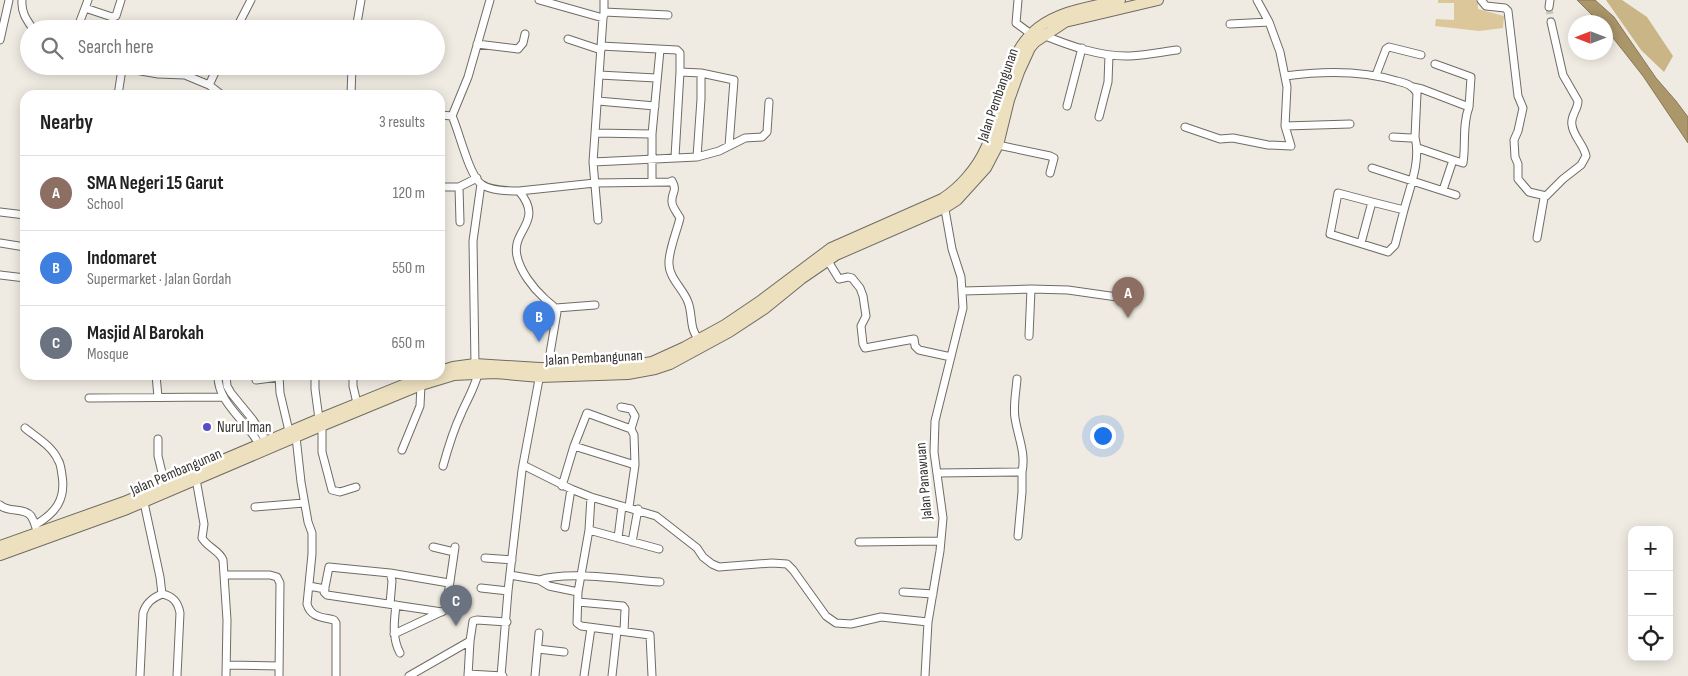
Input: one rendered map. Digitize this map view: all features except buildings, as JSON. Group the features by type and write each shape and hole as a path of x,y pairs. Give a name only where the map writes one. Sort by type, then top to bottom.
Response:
{"main road":[{"name":"Jalan Pembangunan","path":"686,352 699,339 771,298 828,260 944,203 979,162 987,147 1000,98 1011,69 1019,49 1031,34 1062,14 1120,0"},
{"name":"Jalan Pembangunan","path":"445,369 453,367 544,373 628,374 655,369 729,332 831,248 944,203 957,200 986,168 998,145 1009,100 1019,72 1030,48 1043,35 1065,22 1158,0"},
{"name":"Jalan Pembangunan","path":"445,378 477,369"},
{"name":"Jalan Pembangunan","path":"320,422 357,403 415,380"},
{"name":"Jalan Pembangunan","path":"0,555 196,479 320,422 439,380"},
{"name":"Jalan Pembangunan","path":"0,546 37,529 143,498 165,485 265,446"}],"street":[{"path":"0,40 9,0"},
{"path":"22,0 27,20"},
{"path":"80,20 88,0"},
{"path":"85,8 112,17 116,16 121,0"},
{"path":"241,20 251,0"},
{"path":"358,20 361,0"},
{"path":"443,466 450,438 475,388 477,369 473,241 479,181 468,161 460,134 452,116 468,77 490,0"},
{"path":"539,0 565,3 604,15 668,15"},
{"path":"598,220 593,162 604,0"},
{"path":"1018,0 1016,23 1031,34"},
{"path":"1185,127 1220,138 1233,138 1290,147 1291,144 1285,126 1288,93 1285,76 1278,45 1258,0"},
{"path":"1481,0 1486,6 1505,8 1508,11 1518,96 1523,108 1514,140 1518,176 1522,184 1531,193 1546,196"},
{"path":"1230,24 1269,22"},
{"path":"1537,238 1544,198 1581,165 1586,156 1571,124 1578,101 1563,75 1551,22"},
{"path":"477,44 518,49 523,43 525,34"},
{"path":"1043,35 1060,42 1109,54 1131,56 1177,50"},
{"path":"568,39 601,48 679,51 681,57 674,156"},
{"path":"1376,75 1386,49 1389,47 1421,55"},
{"path":"1067,106 1082,48"},
{"path":"652,182 652,134 660,50"},
{"path":"1099,117 1108,82 1109,54"},
{"path":"1418,148 1463,163 1465,149 1464,118 1469,107 1471,77 1435,64"},
{"path":"680,72 702,73 735,81 729,146"},
{"path":"1285,76 1307,73 1359,72 1376,75 1422,89 1469,107"},
{"path":"697,157 702,99 702,73"},
{"path":"119,90 121,75"},
{"path":"185,75 209,85 216,90"},
{"path":"209,85 214,75"},
{"path":"351,90 352,75"},
{"path":"599,75 656,78"},
{"path":"1404,210 1338,193 1330,234 1388,252 1395,245 1412,180 1418,148 1415,137 1416,92 1413,87"},
{"path":"598,101 655,106"},
{"path":"593,162 674,156 697,157 719,151 745,138 762,137 767,132 769,102"},
{"path":"445,115 452,116"},
{"path":"1285,126 1350,124"},
{"path":"595,133 652,134"},
{"path":"1393,137 1415,137"},
{"path":"998,145 1054,158 1050,173"},
{"path":"1443,190 1453,160"},
{"path":"1372,168 1456,195"},
{"path":"445,187 459,187 479,181 502,190 519,191 595,182 672,181 675,186 672,205 680,218 669,265 677,284 689,303 695,336 699,339"},
{"path":"459,187 460,222"},
{"path":"519,191 526,199 530,211 516,248 519,263 527,277 543,298 556,308 595,305"},
{"path":"1361,243 1372,202"},
{"name":"Jalan Panawuan","path":"925,676 928,622 942,518 934,452 935,421 963,308 961,277 952,249 944,203"},
{"path":"0,212 20,215"},
{"path":"0,243 20,246"},
{"path":"828,260 840,279 852,278 860,288 866,316 861,326 863,344 866,348 914,339 915,346 919,350 951,357"},
{"path":"0,274 20,277"},
{"path":"1029,336 1031,289"},
{"path":"963,290 1068,290 1124,298"},
{"path":"506,622 474,620 470,641 468,675 501,676 506,622 508,591 523,465 557,317 556,308"},
{"path":"1017,379 1015,418 1024,463 1018,536"},
{"path":"156,380 158,397"},
{"path":"218,380 223,397 265,446"},
{"path":"226,380 231,393 253,420 265,446"},
{"path":"279,380 280,393 292,434 304,503 312,534 307,604 310,612 316,616 334,620 336,623 336,676"},
{"path":"315,380 322,452 332,490 340,492 356,487"},
{"path":"354,380 357,403"},
{"path":"402,450 420,406 421,385"},
{"path":"88,398 223,397"},
{"path":"621,407 628,408 634,412 635,416 631,429"},
{"path":"562,486 574,446 587,413 631,429 634,435 635,465 618,538"},
{"path":"246,425 253,420"},
{"path":"0,505 3,508 27,512 31,515 37,529 58,506 62,495 63,482 59,461 41,440 24,428"},
{"path":"158,439 158,456 165,485"},
{"path":"574,446 635,465"},
{"path":"523,465 562,486 591,497 656,516 697,548 712,564 719,567 772,562 787,564 826,616 836,623 851,624 881,618 928,622"},
{"path":"937,473 1022,472"},
{"path":"196,479 204,524 202,538 208,547 222,557 227,620 226,676"},
{"path":"565,527 570,489"},
{"path":"591,497 589,530 578,592 578,622 580,626 591,628 650,635 652,676"},
{"path":"143,498 162,594"},
{"path":"255,507 304,503"},
{"path":"632,542 638,510"},
{"path":"589,530 659,549"},
{"path":"859,542 940,541"},
{"path":"394,634 446,609 454,549 433,547"},
{"path":"485,558 512,560"},
{"path":"442,612 327,595 324,593 328,568 330,566 449,582"},
{"path":"390,574 395,644 400,653"},
{"path":"224,575 270,575 277,577 280,583 279,676"},
{"path":"510,575 538,580 549,586 578,592"},
{"path":"538,580 550,576 581,576 660,582"},
{"path":"309,586 325,588"},
{"path":"481,588 508,591"},
{"path":"902,592 933,594"},
{"path":"140,676 143,613 145,606 152,598 162,594 169,595 178,604 180,613 177,676"},
{"path":"578,602 623,606 625,611 612,676"},
{"path":"584,676 591,628"},
{"path":"535,676 539,633"},
{"path":"409,676 470,641"},
{"path":"538,649 564,652"},
{"path":"227,665 279,666"},
{"path":"423,668 427,676"}],"shaded area":[{"path":"1438,0 1478,0 1478,9 1504,16 1503,28 1479,31 1435,26 1436,19 1454,20 1454,3 1438,3"},
{"path":"1577,0 1595,0 1612,15 1592,15"},
{"path":"1606,0 1622,0 1647,17 1673,56 1664,72 1641,50"},
{"path":"1613,16 1656,78 1688,117 1688,143 1643,76 1613,38"}],"tunnel":[{"path":"1549,7 1551,22"}],"place":[{"name":"SMA Negeri 15 Garut","path":"1128,318"},
{"name":"Indomaret","path":"539,342"},
{"name":"Nurul Iman","path":"207,427"},
{"name":"Masjid Al Barokah","path":"456,626"}]}
